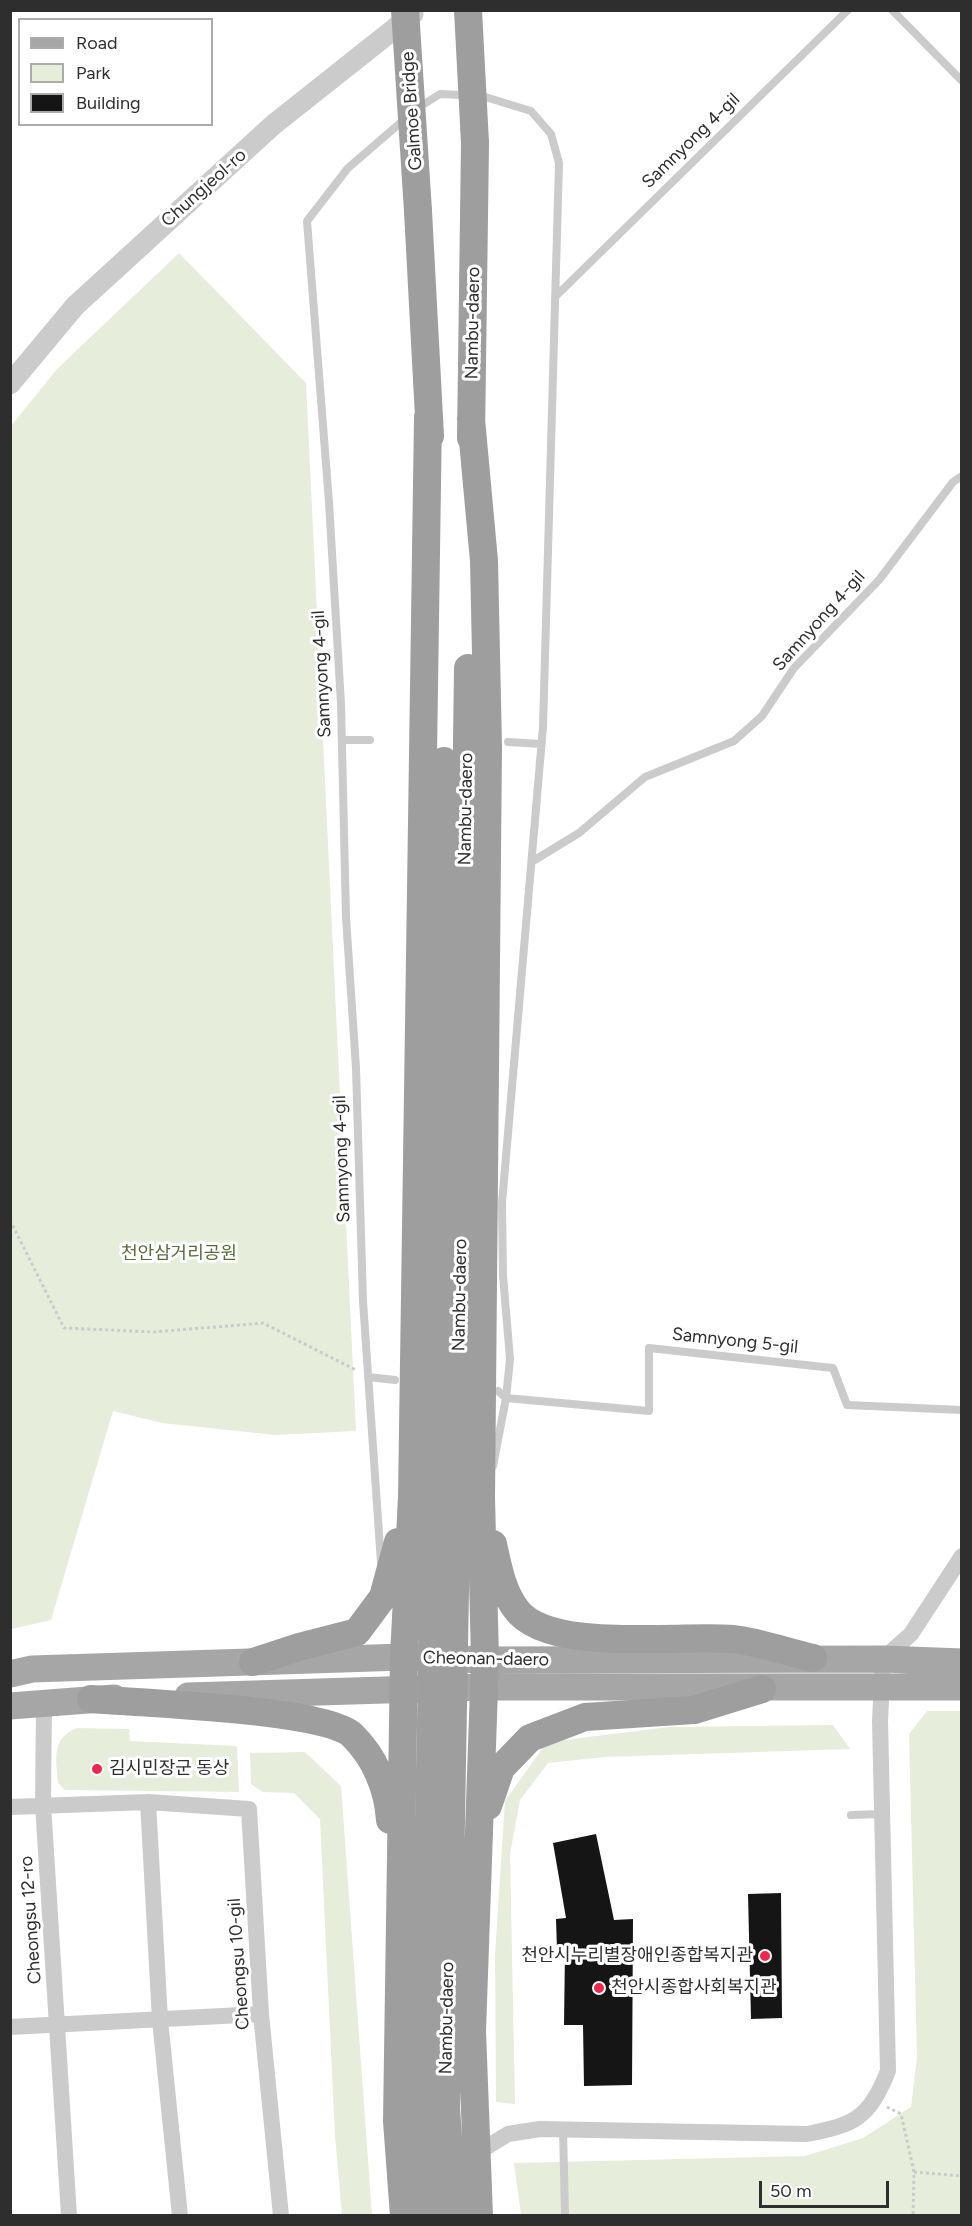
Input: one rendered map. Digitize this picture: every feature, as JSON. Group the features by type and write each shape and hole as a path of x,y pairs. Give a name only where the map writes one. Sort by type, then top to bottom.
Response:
{"highway":[{"name":"Galmoe Bridge","path":"405,10 418,211"},
{"name":"Nambu-daero","path":"447,1475 471,419 475,143 468,10"},
{"name":"Nambu-daero","path":"418,211 428,417 441,559 444,693 447,1475"},
{"path":"404,2216 397,2121 404,1657 412,1497 428,417"},
{"path":"452,1820 484,1673 481,1497 488,747 484,561 471,419"},
{"path":"447,1475 452,1820 475,1906"},
{"path":"253,1662 298,1647 357,1632 383,1597 412,1497"},
{"path":"481,1497 501,1579 516,1610 538,1627 583,1638 734,1640 813,1658"},
{"path":"478,2216 472,2031 475,1906 488,1806 501,1768 530,1738 585,1718 694,1710 762,1689"},
{"path":"91,1699 314,1719 350,1733 376,1767 389,1801 400,1955"},
{"path":"402,1807 413,1789 425,1779 447,1780 459,1784 464,1789 452,1820"},
{"name":"Nambu-daero","path":"431,2216 423,2107 452,1820"},
{"name":"Nambu-daero","path":"452,1820 446,2108 453,2216"}],"main road":[{"name":"Cheonan-daero","path":"10,1674 32,1670 404,1657 484,1673 762,1689 962,1687"},
{"name":"Cheonan-daero","path":"10,1706 91,1699 404,1688 484,1673 813,1658 962,1662"}],"street":[{"name":"Chungjeol-ro","path":"10,384 75,306 273,125 417,10"},
{"path":"477,2153 508,2134 540,2128 807,2134 844,2127 876,2101 888,2071 882,1814 883,1659 911,1634 962,1556"},
{"name":"Cheongsu 12-ro","path":"44,1703 43,1804 69,2216"},
{"path":"148,1802 160,2020 180,2216"},
{"name":"Cheongsu 10-gil","path":"10,1808 43,1804 148,1802 249,1809 261,2014 281,2216"},
{"path":"10,2027 57,2027 261,2014"}],"lane":[{"name":"Samnyong 4-gil","path":"556,295 848,10"},
{"path":"892,10 962,81"},
{"name":"Samnyong 4-gil","path":"383,1597 363,1301 356,1068 346,917 342,740 329,502 308,221 348,168 440,94 482,96 504,100 531,111 551,134 559,163 541,744 533,861 502,1203 503,1276 510,1359 507,1398 494,1464 481,1497"},
{"name":"Samnyong 4-gil","path":"533,861 579,832 645,777 734,741 762,716 795,668 879,580 952,482 962,476"},
{"path":"342,740 369,740"},
{"path":"508,742 541,744"},
{"name":"Samnyong 5-gil","path":"507,1398 649,1411 649,1348 833,1368 847,1405 962,1410"},
{"path":"368,1377 395,1380"},
{"path":"498,1391 507,1398"},
{"path":"851,1815 882,1814"},
{"path":"563,2129 565,2216"}],"path":[{"path":"10,1220 64,1328 154,1332 263,1323 368,1377"},
{"path":"876,2101 901,2114 914,2172 913,2216"},
{"path":"914,2172 962,2176"}],"green space":[{"name":"천안삼거리공원","path":"179,253 306,383 356,1431 275,1435 162,1423 113,1411 51,1620 11,1629 11,426 57,369"},
{"path":"927,1711 961,1711 961,2215 521,2215 514,2163 805,2156 863,2138 911,2107 917,2057 909,1734"},
{"path":"833,1725 850,1749 605,1757 548,1763 520,1800 510,1854 515,2104 496,2102 495,1955 505,1801 547,1742 669,1727"},
{"path":"77,1728 129,1729 130,1741 237,1746 239,1792 65,1790 58,1783 57,1750 63,1737"},
{"path":"305,1752 341,1786 372,2215 342,2215 335,2136 320,1819 294,1793 263,1792 251,1784 250,1753"}],"building":[{"name":"천안시종합사회복지관","path":"596,1834 614,1920 633,1919 632,2085 584,2086 583,2025 564,2025 565,1950 557,1950 556,1919 566,1918 553,1843"},
{"name":"천안시누리별장애인종합복지관","path":"781,1893 782,2018 751,2019 748,1894"}],"place":[{"name":"김시민장군 동상","path":"97,1769"},
{"name":"천안시누리별장애인종합복지관","path":"765,1956"},
{"name":"천안시종합사회복지관","path":"599,1988"}]}
